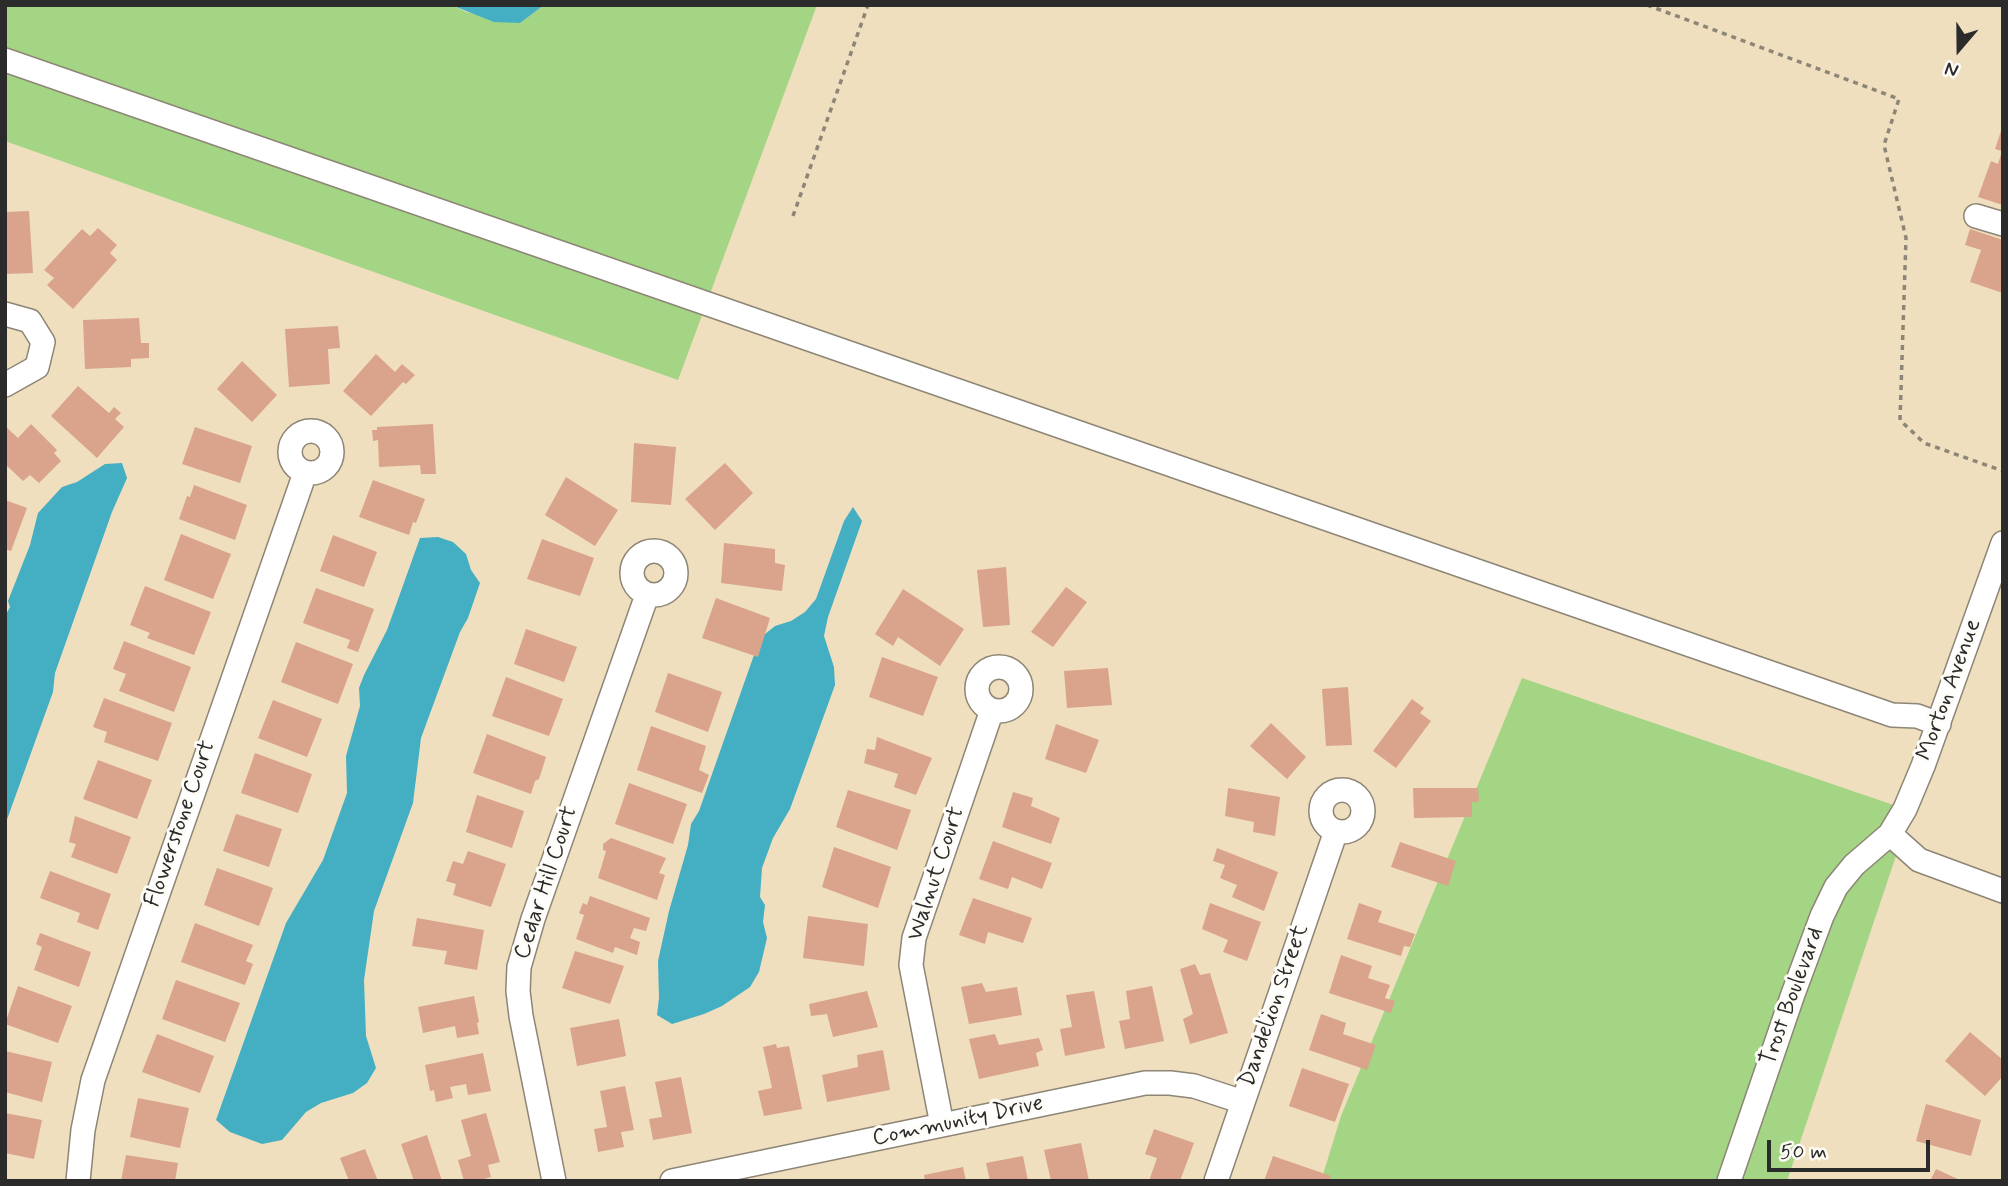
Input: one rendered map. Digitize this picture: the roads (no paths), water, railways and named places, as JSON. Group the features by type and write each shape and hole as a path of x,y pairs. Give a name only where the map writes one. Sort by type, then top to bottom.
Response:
{"street":[{"path":"5,60 1892,715 1917,716 1939,724"},
{"path":"1976,216 2003,224"},
{"path":"5,314 30,321 43,342 37,367 5,385"},
{"name":"Flowerstone Court","path":"78,1181 83,1130 93,1080 305,473"},
{"name":"Morton Avenue","path":"1890,834 1914,789 2003,543"},
{"name":"Cedar Hill Court","path":"554,1181 521,1016 519,967 533,919 647,595"},
{"name":"Walnut Court","path":"942,1125 911,965 914,938 992,710"},
{"name":"Dandelion Street","path":"1216,1181 1336,831"},
{"path":"1890,834 1919,860 2003,891"},
{"name":"Trost Boulevard","path":"1729,1181 1822,916 1836,887 1854,865 1890,834"},
{"name":"Community Drive","path":"672,1181 737,1174 942,1125 1145,1083 1194,1086 1243,1102"}],"water":[{"path":"451,5 544,5 520,23 494,22"},
{"path":"122,463 127,478 112,512 55,673 53,692 5,825 5,616 10,607 8,601 30,545 38,513 62,487 77,482 105,464"},
{"path":"853,507 862,521 828,617 824,636 834,667 835,685 790,809 773,838 762,868 760,897 765,905 763,922 767,938 759,972 750,987 722,1006 672,1024 657,1015 658,961 691,824 699,811 760,638 775,626 791,621 805,612 816,599 844,521"},
{"path":"438,537 453,542 466,554 471,570 480,583 421,738 413,803 374,911 364,980 366,1036 376,1068 367,1083 353,1093 321,1103 306,1112 282,1140 262,1144 230,1132 216,1120 286,923 323,860 347,793 346,756 360,706 359,688 387,630 420,538"}]}
